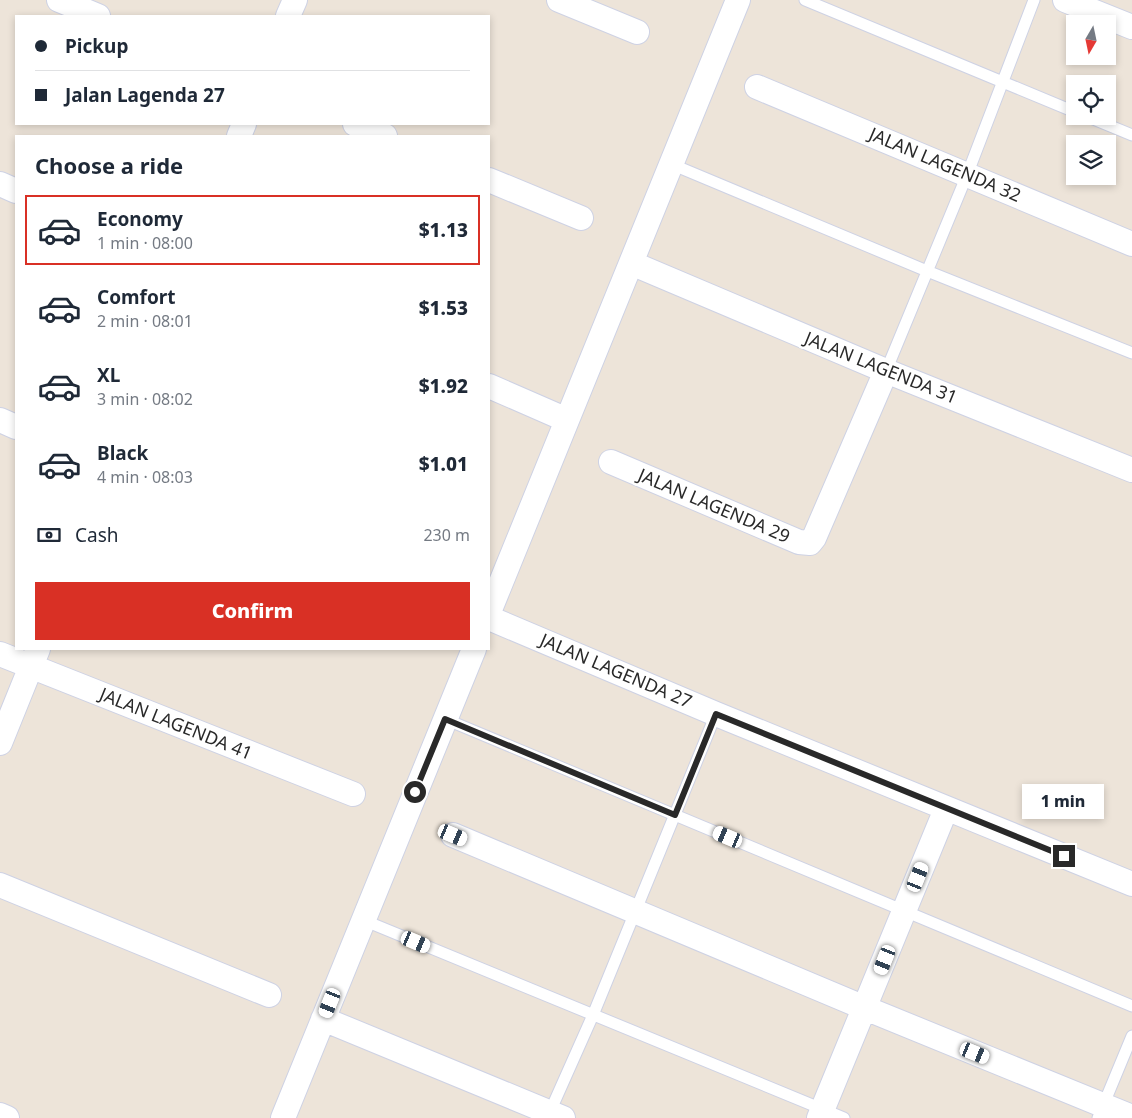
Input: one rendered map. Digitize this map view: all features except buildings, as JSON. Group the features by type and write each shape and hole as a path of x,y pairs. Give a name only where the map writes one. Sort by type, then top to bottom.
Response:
{"street":[{"path":"59,0 96,15"},
{"path":"288,15 295,0"},
{"path":"559,0 637,32"},
{"path":"490,610 738,0"},
{"path":"1065,0 1132,27"},
{"name":"JALAN LAGENDA 32","path":"757,87 1132,244"},
{"path":"358,125 382,135"},
{"path":"490,180 581,218"},
{"path":"0,184 15,190"},
{"name":"JALAN LAGENDA 31","path":"631,263 886,372 1132,470"},
{"name":"JALAN LAGENDA 29","path":"611,462 799,542 810,543 814,538 886,372"},
{"path":"490,386 567,420"},
{"path":"0,420 15,427"},
{"name":"JALAN LAGENDA 27","path":"490,618 716,714 1132,884"},
{"path":"283,1118 474,650"},
{"name":"JALAN LAGENDA 41","path":"0,654 35,658 353,794"},
{"path":"0,743 35,658"},
{"path":"829,1115 865,1008 946,808"},
{"path":"453,835 865,1008 1101,1112 1132,1117"},
{"path":"0,885 269,995"},
{"path":"323,1019 553,1116"},
{"path":"0,1115 7,1118"}],"lane":[{"path":"806,0 1066,108"},
{"path":"886,372 968,175 1034,0"},
{"path":"1107,125 1132,136"},
{"path":"671,164 927,271 1132,353"},
{"path":"553,1116 716,714"},
{"path":"445,719 1132,1006"},
{"path":"363,920 829,1115"},
{"path":"1101,1112 1132,1036"}],"route":[{"path":"415,792 445,719 675,815 716,714 1064,856"}]}
